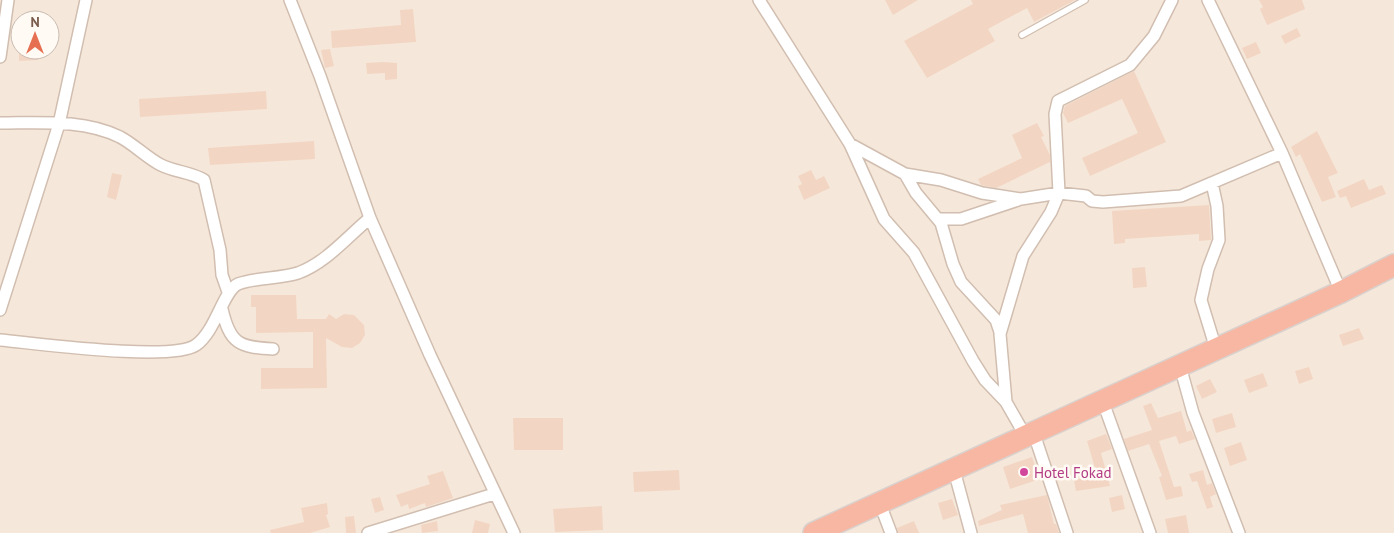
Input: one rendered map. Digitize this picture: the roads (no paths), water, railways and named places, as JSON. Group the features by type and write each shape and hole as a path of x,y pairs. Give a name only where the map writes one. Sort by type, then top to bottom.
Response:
{"highway":[{"path":"814,533 1030,436 1341,292 1394,265"}],"street":[{"path":"0,57 8,0"},
{"path":"0,310 59,124 86,0"},
{"path":"290,0 320,76 370,218 494,494 514,533"},
{"path":"759,0 850,144 884,219 914,253 985,380 1006,402 1030,436 1067,533"},
{"path":"1000,332 1023,256 1051,212 1059,194 1055,114 1058,101 1130,65 1154,36 1172,0"},
{"path":"1208,0 1282,153 1341,292"},
{"path":"0,123 90,126 122,138 160,165 204,180 220,250 222,276 228,292"},
{"path":"850,144 905,174 941,180 982,194 1021,199"},
{"path":"938,220 961,219 1021,199 1059,194 1086,196 1092,200 1103,202 1123,202 1181,196 1282,153"},
{"path":"905,174 916,193 938,220 961,282 996,320 1000,332 1006,402"},
{"path":"1212,183 1217,206 1219,240 1208,269 1202,300 1216,349"},
{"path":"0,340 141,352 175,351 195,346 206,336 222,309 228,292 240,284 297,273 311,266 370,218"},
{"path":"222,309 226,328 241,345 248,348 273,349"},
{"path":"1180,366 1193,413 1239,533"},
{"path":"1103,402 1150,533"},
{"path":"954,470 970,533"},
{"path":"368,533 494,494"},
{"path":"880,504 891,533"}],"lane":[{"path":"1022,35 1085,0"}],"place":[{"name":"Hotel Fokad","path":"1024,472"}]}
